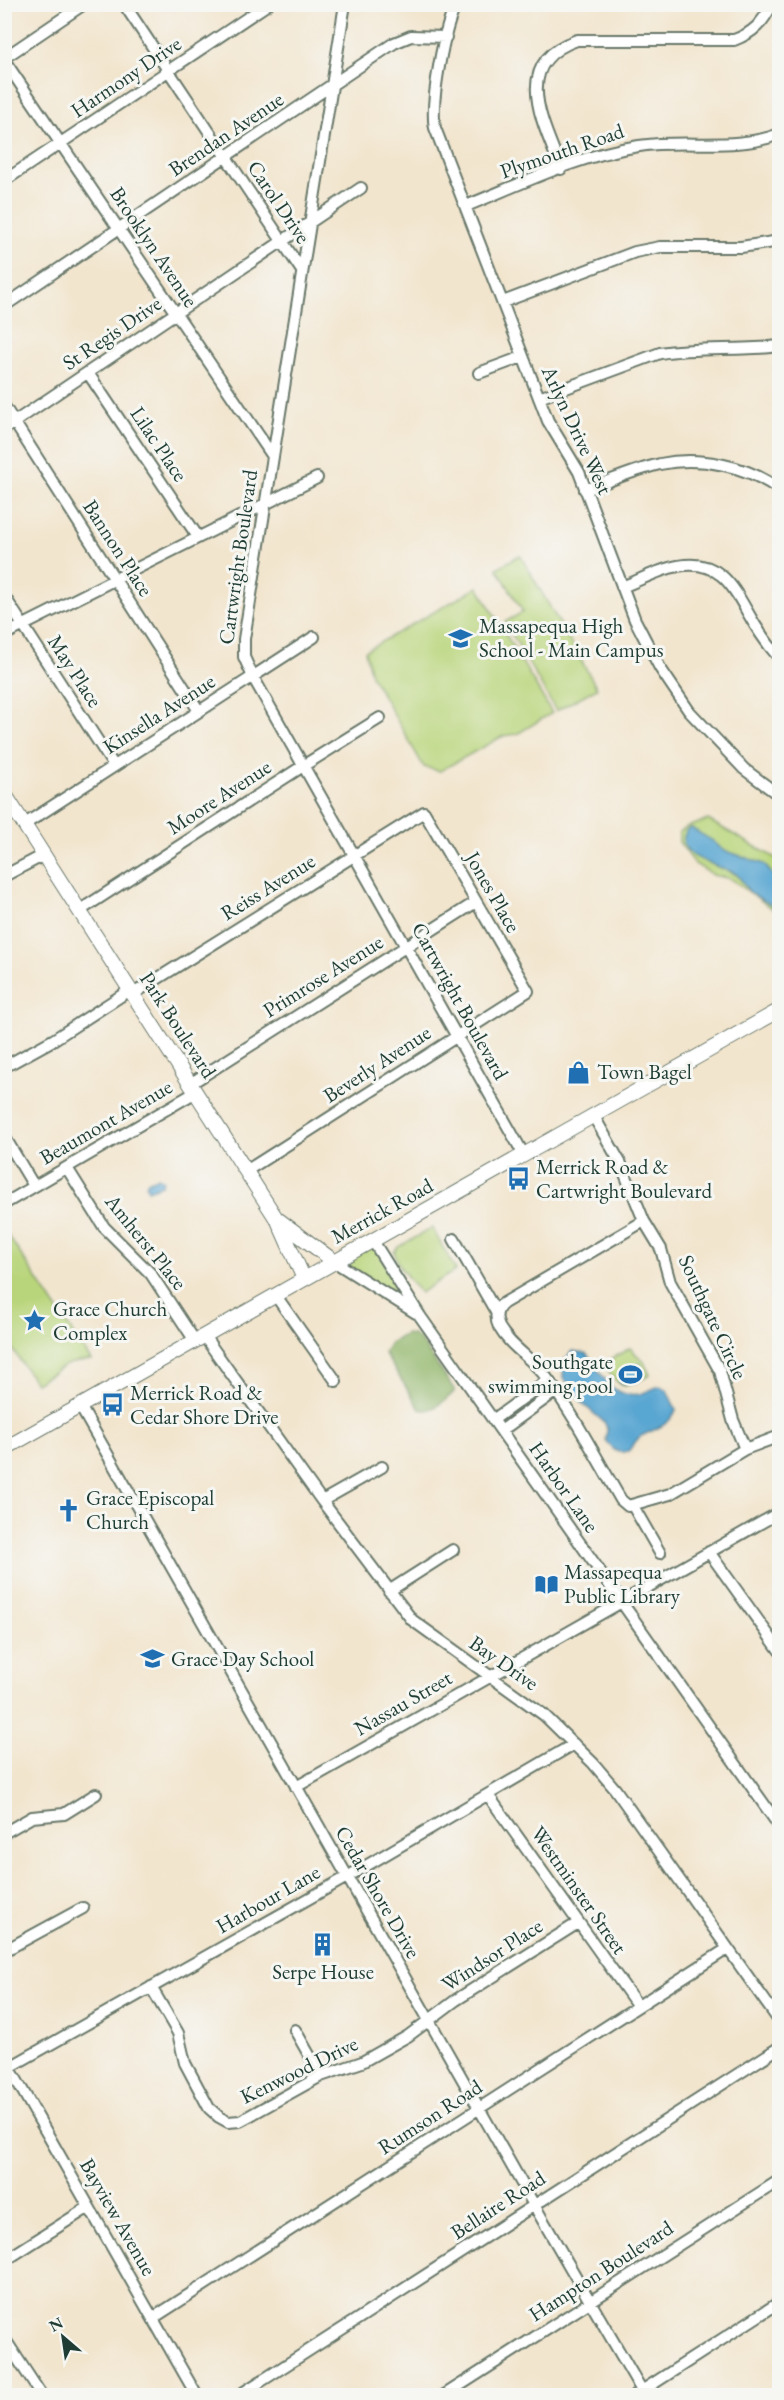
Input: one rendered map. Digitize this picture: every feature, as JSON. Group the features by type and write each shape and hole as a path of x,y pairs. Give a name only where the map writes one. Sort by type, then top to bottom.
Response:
{"main road":[{"name":"Park Boulevard","path":"4,793 276,1218 335,1262"},
{"name":"Merrick Road","path":"6,1446 200,1339 780,1010"},
{"path":"276,1218 295,1254 304,1280"}],"street":[{"path":"4,59 84,4"},
{"name":"Carol Drive","path":"124,4 302,271"},
{"name":"Harmony Drive","path":"4,181 268,4"},
{"name":"Cartwright Boulevard","path":"345,4 264,504 244,639 244,657 303,766 458,1035 524,1155"},
{"path":"446,37 447,25 457,4"},
{"path":"561,169 537,100 539,73 550,55 563,45 577,40 734,40 756,29 766,18 772,4"},
{"name":"Brendan Avenue","path":"4,306 404,38 416,35 446,37"},
{"name":"Arlyn Drive West","path":"446,37 435,98 434,120 522,357 548,421 579,472 635,620 660,668 689,711 730,755 780,796"},
{"name":"Brooklyn Avenue","path":"4,59 272,455"},
{"name":"Plymouth Road","path":"466,206 602,154 637,146 662,144 741,143 780,134"},
{"name":"St Regis Drive","path":"4,429 361,188"},
{"path":"503,302 635,252 660,247 741,247 780,241"},
{"path":"539,398 660,353 677,350 754,349 780,345"},
{"path":"480,373 522,357"},
{"name":"Lilac Place","path":"88,373 198,537"},
{"name":"Bannon Place","path":"4,406 200,711"},
{"path":"585,490 660,464 691,461 728,466 778,486"},
{"path":"4,635 317,478"},
{"path":"622,587 677,566 705,567 717,572 733,587 755,626 780,658"},
{"name":"May Place","path":"4,596 114,766"},
{"name":"Kinsella Avenue","path":"25,824 314,637"},
{"name":"Moore Avenue","path":"79,911 380,718"},
{"name":"Reiss Avenue","path":"4,1067 53,1040 424,812"},
{"name":"Jones Place","path":"424,812 528,991"},
{"path":"4,876 44,855"},
{"name":"Primrose Avenue","path":"193,1088 476,902"},
{"name":"Beverly Avenue","path":"246,1171 528,991"},
{"name":"Beaumont Avenue","path":"4,1204 67,1168 193,1088"},
{"name":"Southgate Circle","path":"593,1115 621,1164 644,1221 661,1249 670,1282 720,1371 733,1420 745,1449"},
{"path":"4,1136 34,1186"},
{"name":"Amherst Place","path":"67,1168 104,1227 152,1274 200,1339"},
{"path":"496,1312 504,1303 644,1221"},
{"path":"454,1239 496,1312 496,1319 507,1339 537,1365 549,1380 621,1500 628,1506 670,1494 745,1449 780,1436"},
{"name":"Harbor Lane","path":"373,1241 420,1316 780,1827"},
{"name":"Harbor Lane","path":"335,1262 420,1316"},
{"path":"276,1296 336,1381"},
{"name":"Bay Drive","path":"200,1339 412,1620 544,1715 615,1789 780,2022"},
{"path":"493,1420 549,1380"},
{"path":"501,1431 556,1390"},
{"name":"Cedar Shore Drive","path":"80,1406 640,2394"},
{"path":"322,1501 382,1467"},
{"path":"633,1506 660,1553"},
{"name":"Nassau Street","path":"296,1786 780,1512"},
{"path":"389,1590 453,1550"},
{"path":"709,1552 780,1651"},
{"name":"Harbour Lane","path":"7,2062 151,1988 488,1796 574,1744"},
{"path":"4,1833 32,1817 64,1814 96,1794"},
{"name":"Westminster Street","path":"488,1796 638,2006"},
{"path":"4,1951 82,1908"},
{"name":"Windsor Place","path":"429,2020 578,1923"},
{"name":"Rumson Road","path":"153,2318 728,1949"},
{"name":"Kenwood Drive","path":"151,1988 178,2033 184,2063 200,2094 209,2108 228,2122 240,2121 321,2076 362,2062 408,2036 429,2020"},
{"path":"295,2030 321,2076"},
{"name":"Bellaire Road","path":"238,2396 780,2047"},
{"name":"Bayview Avenue","path":"7,2062 197,2396"},
{"name":"Hampton Boulevard","path":"444,2396 780,2180"},
{"path":"4,2261 89,2206"},
{"path":"640,2394 780,2302"},
{"path":"4,2337 42,2396"}],"green space":[{"path":"520,555 597,688 556,711 505,622 523,612 497,568"},
{"path":"478,587 552,713 517,734 503,736 440,771 424,767 371,675 365,651"},
{"path":"708,820 779,860 779,883 764,864 723,850 713,841 691,829 715,866 737,875 750,892 772,903 779,912 779,918 774,910 731,879 713,875 695,864 679,842 679,833 687,827"},
{"path":"432,1228 456,1270 420,1293 400,1267 394,1252 398,1247"},
{"name":"Grace Church Complex","path":"5,1231 91,1360 68,1364 35,1383 5,1338"},
{"path":"372,1242 417,1313 337,1262"},
{"path":"405,1334 413,1335 420,1340 454,1389 454,1392 443,1402 429,1410 420,1409 384,1353 389,1344"},
{"path":"630,1348 644,1362 650,1375 634,1383 623,1385 614,1379 604,1363"}],"water":[{"path":"691,828 723,850 764,864 779,883 779,912 749,891 735,873 691,854 685,847 684,839 687,830"},
{"path":"158,1177 163,1180 162,1185 148,1190 147,1182"},
{"path":"572,1351 586,1353 607,1382 620,1392 638,1394 660,1386 667,1390 676,1410 674,1415 662,1426 639,1437 628,1451 616,1451 606,1441 605,1423 584,1405 563,1377 564,1361"},
{"name":"Southgate swimming pool","path":"640,1364 643,1374 627,1383 620,1382 620,1374"}],"place":[{"name":"Massapequa High School - Main Campus","path":"461,638"},
{"name":"Town Bagel","path":"579,1072"},
{"name":"Merrick Road & Cartwright Boulevard","path":"518,1179"},
{"name":"Grace Church Complex","path":"35,1321"},
{"name":"Southgate swimming pool","path":"631,1374"},
{"name":"Merrick Road & Cedar Shore Drive","path":"112,1405"},
{"name":"Grace Episcopal Church","path":"68,1510"},
{"name":"Massapequa Public Library","path":"546,1584"},
{"name":"Grace Day School","path":"153,1659"},
{"name":"Serpe House","path":"323,1944"}]}
